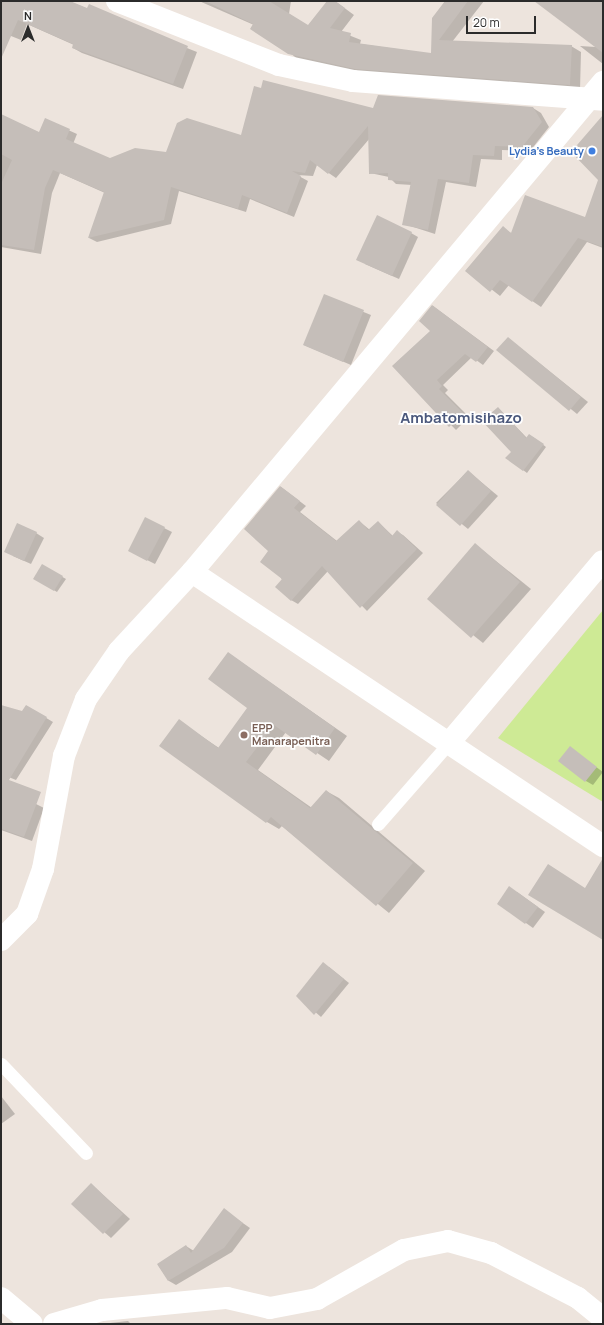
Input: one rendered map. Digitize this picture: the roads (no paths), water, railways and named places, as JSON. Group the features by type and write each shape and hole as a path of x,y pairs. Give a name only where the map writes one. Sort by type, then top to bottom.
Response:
{"street":[{"path":"117,1 279,65 354,81 597,100"},
{"path":"1,940 27,914 43,869 64,756 86,699 119,651 192,572 597,100 603,82"},
{"path":"449,743 603,561"},
{"path":"192,572 603,846"},
{"path":"54,1324 102,1310 219,1298 270,1308 309,1300 404,1250 448,1241 491,1253 578,1298 603,1318"},
{"path":"1,1298 32,1324"}],"lane":[{"path":"378,824 449,743"},
{"path":"1,1064 86,1153"}],"place":[{"name":"Lydia's Beauty","path":"592,151"},
{"name":"EPP Manarapenitra","path":"244,735"}],"district":[{"name":"Ambatomisihazo","path":"461,418"}]}
